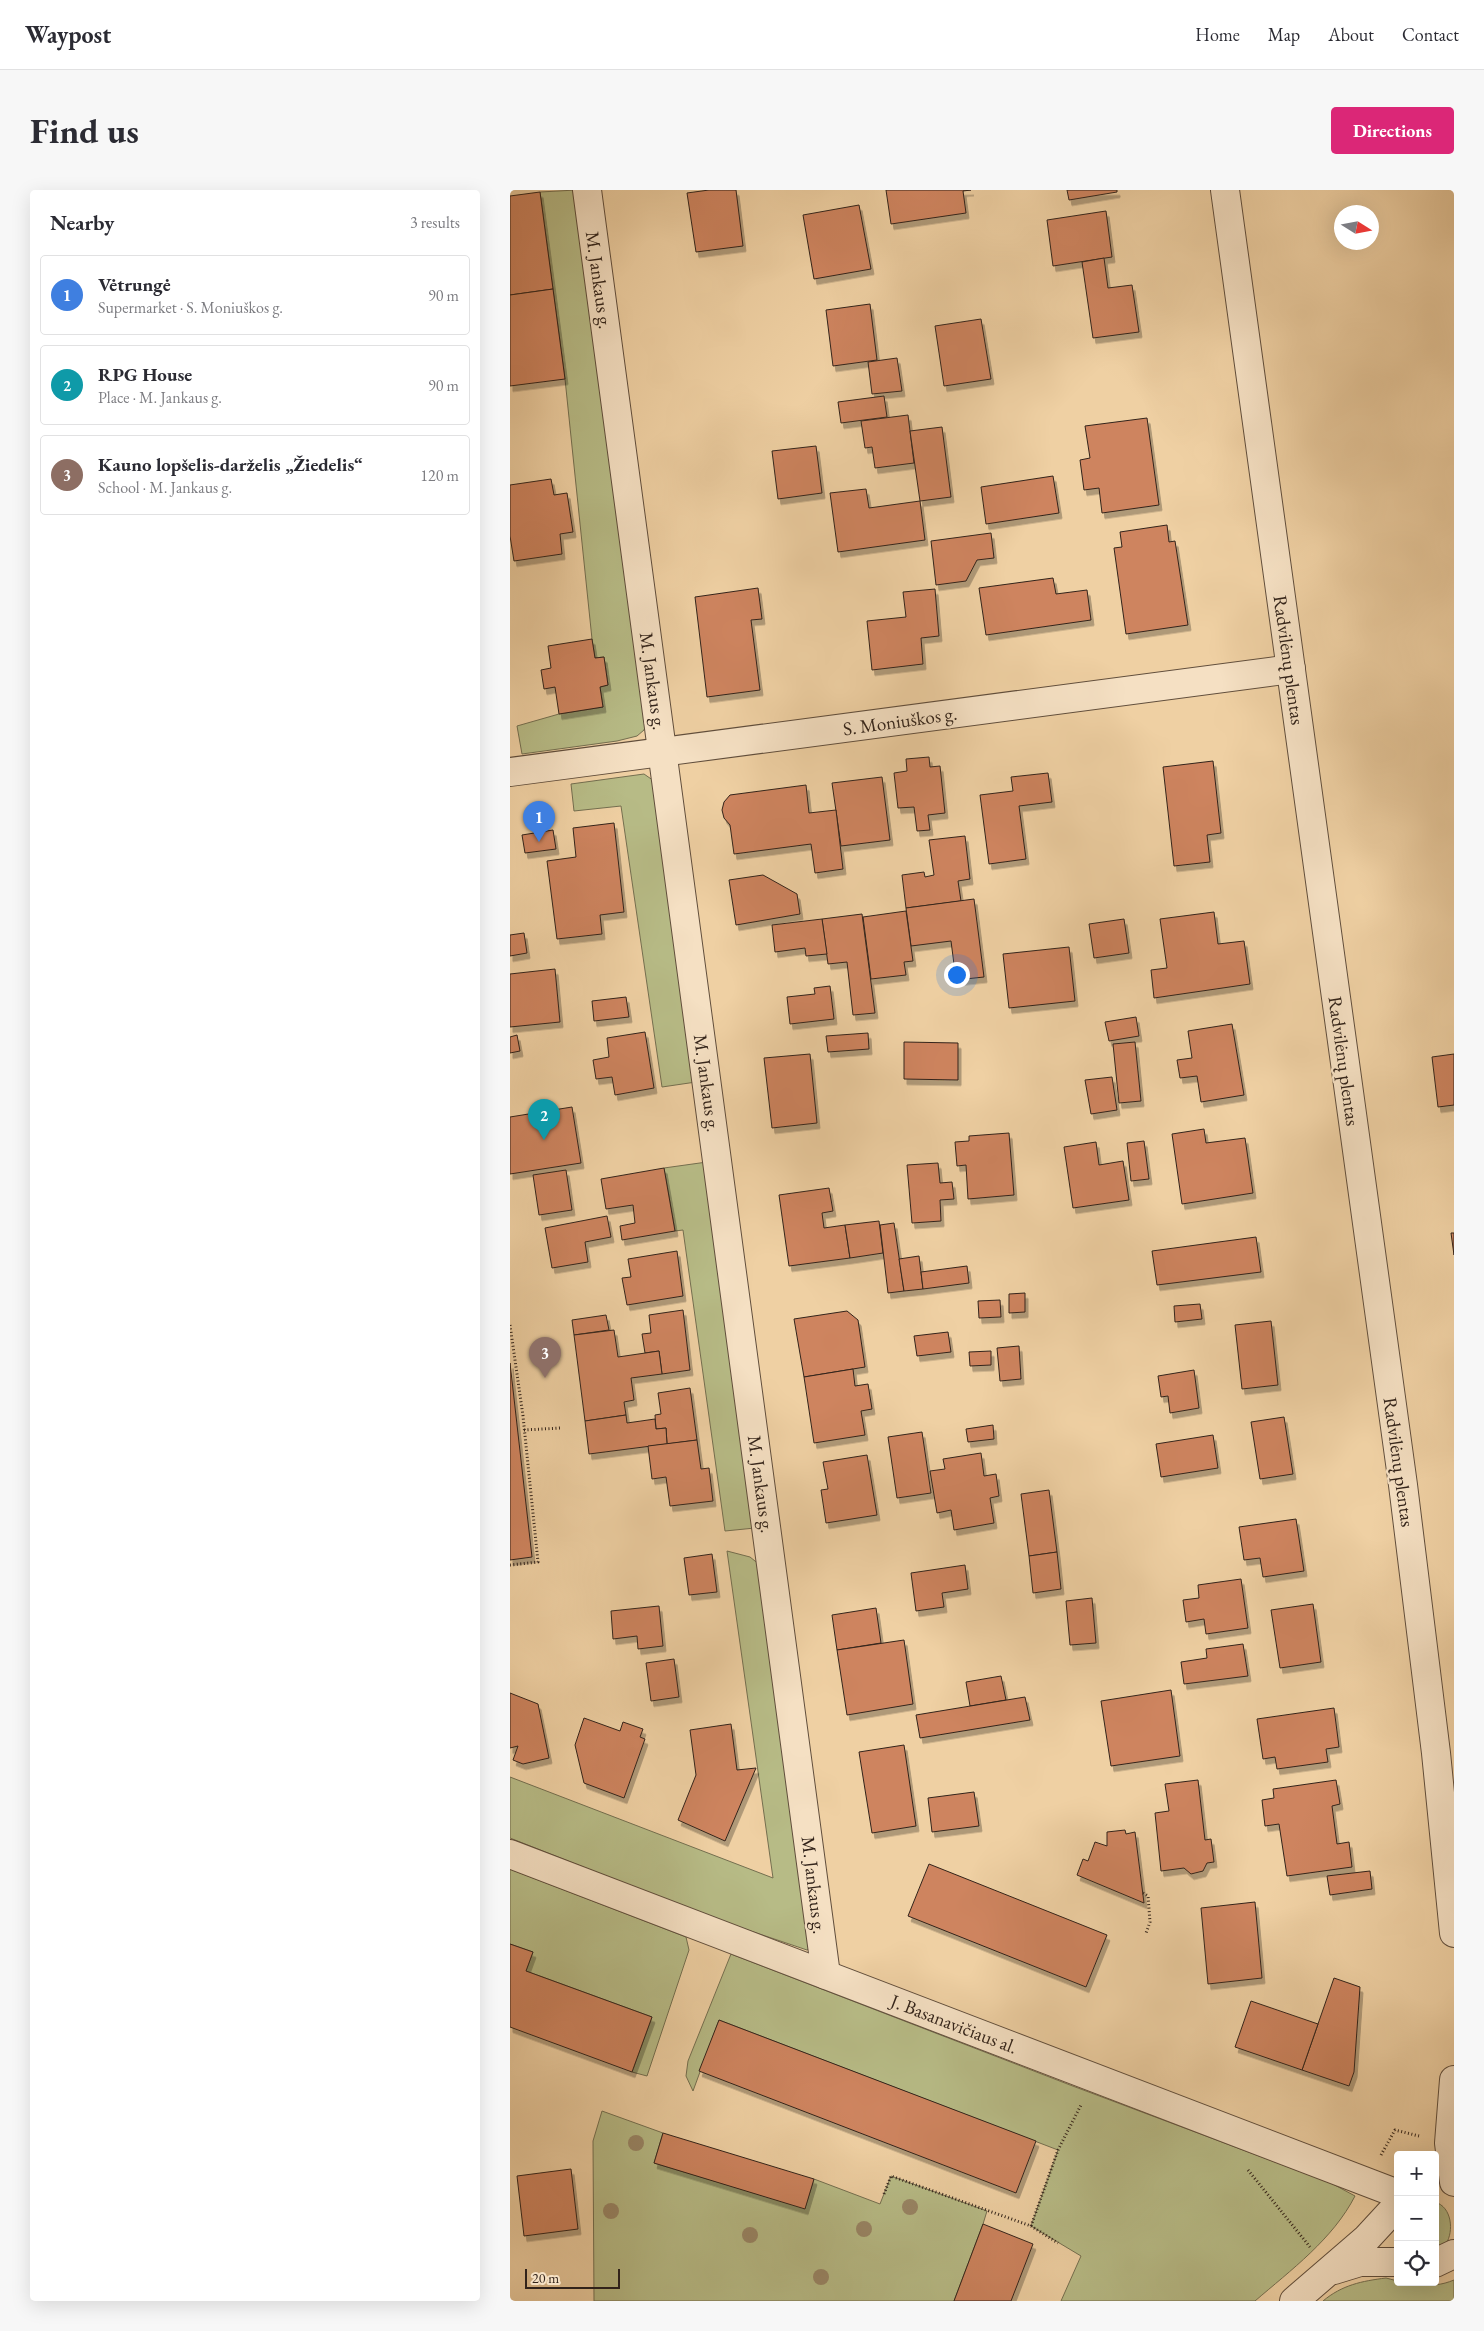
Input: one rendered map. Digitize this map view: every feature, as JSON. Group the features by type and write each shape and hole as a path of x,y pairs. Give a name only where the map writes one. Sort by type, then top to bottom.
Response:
{"street":[{"name":"M. Jankaus g.","path":"588,190 826,1975"},
{"name":"Radvilėnų plentas","path":"1225,190 1403,1485 1436,1753 1454,1933"},
{"name":"S. Moniuškos g.","path":"510,772 1290,669"},
{"name":"J. Basanavičiaus al.","path":"510,1854 1366,2182 1394,2201"},
{"path":"1454,2080 1449,2143 1454,2182"},
{"path":"1439,2162 1449,2143"},
{"path":"1439,2189 1454,2196"},
{"path":"1294,2301 1367,2238 1394,2204"},
{"path":"1394,2208 1389,2224 1390,2236 1394,2243"},
{"path":"1439,2261 1454,2254"},
{"path":"1332,2270 1360,2262 1394,2262"}],"path":[{"path":"510,1325 524,1430 538,1562 510,1565"},
{"path":"524,1430 561,1428"},
{"path":"1143,1893 1148,1896 1150,1922 1146,1933"},
{"path":"1031,2226 1058,2150 1095,2078"},
{"path":"1366,2182 1394,2130 1449,2143"},
{"path":"1245,2166 1311,2248"},
{"path":"884,2194 891,2176 1031,2226 1058,2243"}],"green space":[{"path":"576,190 646,724 644,730 637,736 617,741 522,754 517,726 559,714 603,707 600,687 608,685 604,657 595,658 592,639 565,379 540,192"},
{"path":"644,774 657,783 696,1082 662,1087 621,806 574,811 571,784"},
{"path":"707,1162 755,1528 725,1531 683,1230 675,1231 664,1168"},
{"path":"727,1551 750,1557 760,1565 810,1948 807,1950 712,1918 510,1838 510,1777 773,1878"},
{"path":"510,1869 686,1937 689,1950 647,2076 632,2072 652,2017 526,1971 533,1952 510,1944"},
{"path":"731,1954 1070,2085 1331,2183 1355,2196 1346,2212 1323,2240 1255,2301 1061,2301 1081,2256 1031,2226 1058,2150 719,2020 693,2091 686,2076 688,2061"},
{"path":"602,2111 663,2133 654,2163 805,2208 814,2179 880,2204 891,2176 987,2211 954,2301 594,2301 593,2141"},
{"path":"1439,2204 1445,2209 1450,2220 1449,2239 1446,2244 1439,2248"},
{"path":"1386,2278 1394,2280 1394,2286 1439,2286 1439,2284 1454,2280 1454,2301 1323,2301 1345,2287"}],"building":[{"path":"709,190 736,190 743,246 696,252 687,193"},
{"path":"886,190 971,190 963,191 966,213 891,224"},
{"path":"1067,190 1117,190 1117,192 1069,200"},
{"path":"540,192 553,289 510,295 510,196"},
{"path":"859,205 871,269 814,279 803,215"},
{"path":"1106,211 1112,257 1053,266 1047,220"},
{"path":"1104,258 1108,288 1132,285 1139,332 1093,338 1082,262"},
{"path":"553,289 565,379 510,386 510,295"},
{"path":"870,304 877,360 833,366 826,310"},
{"path":"981,319 991,379 944,386 935,326"},
{"path":"897,358 902,391 872,394 868,362"},
{"path":"884,396 887,417 841,423 838,402"},
{"path":"908,415 914,463 875,468 872,447 865,448 861,421"},
{"path":"1147,418 1159,505 1102,513 1099,488 1084,490 1080,460 1090,458 1085,426"},
{"path":"942,427 951,497 920,501 910,431"},
{"path":"816,446 822,493 778,499 772,451"},
{"path":"1053,476 1059,513 986,524 981,487"},
{"path":"551,479 554,495 567,493 573,532 560,534 562,554 514,561 510,536 510,485"},
{"path":"866,489 869,508 920,501 925,540 838,552 830,493"},
{"path":"1167,525 1169,542 1175,541 1188,625 1126,634 1114,548 1122,547 1120,532"},
{"path":"991,533 994,558 977,560 966,581 936,585 931,541"},
{"path":"1053,578 1056,594 1087,590 1091,620 986,635 979,588"},
{"path":"758,588 762,619 751,620 760,690 707,697 695,597"},
{"path":"935,589 939,636 921,638 923,664 872,670 867,621 906,617 903,592"},
{"path":"592,639 595,658 604,657 608,685 600,687 603,707 559,714 555,687 544,689 541,670 551,668 548,646"},
{"path":"929,757 930,767 940,766 945,813 928,815 930,830 917,831 914,807 898,808 894,773 907,771 906,759"},
{"path":"1213,761 1221,833 1207,835 1210,862 1174,866 1163,767"},
{"path":"1048,773 1052,802 1019,806 1026,859 989,864 980,795 1013,791 1011,777"},
{"path":"882,777 890,840 841,846 832,783"},
{"path":"806,785 809,813 836,810 843,869 815,873 811,844 734,854 730,825 724,818 722,810 724,802 730,795"},
{"path":"614,823 624,912 600,915 602,934 557,939 547,861 576,857 573,828"},
{"path":"553,830 556,849 525,853 522,835"},
{"path":"965,836 970,879 958,881 961,901 906,908 902,875 924,872 925,877 934,875 929,840"},
{"path":"763,875 797,894 800,914 736,925 729,880"},
{"path":"974,899 984,977 956,980 951,941 911,946 906,908"},
{"path":"906,911 913,961 904,962 906,975 871,979 863,917"},
{"path":"1214,912 1218,944 1244,941 1250,984 1154,998 1151,970 1167,968 1160,919"},
{"path":"862,914 875,1013 853,1015 847,962 828,964 822,919"},
{"path":"822,919 827,954 806,956 805,948 775,952 772,925"},
{"path":"1124,919 1129,953 1094,958 1089,924"},
{"path":"524,933 527,953 510,956 510,935"},
{"path":"1069,947 1075,1001 1009,1008 1003,954"},
{"path":"555,969 560,1022 510,1027 510,974"},
{"path":"830,986 834,1019 790,1024 787,997 815,994 814,988"},
{"path":"626,997 629,1017 594,1021 592,1001"},
{"path":"1136,1017 1139,1036 1109,1041 1105,1022"},
{"path":"1232,1024 1244,1095 1201,1102 1197,1076 1180,1078 1177,1060 1192,1058 1188,1031"},
{"path":"645,1032 654,1088 615,1095 612,1077 596,1079 593,1060 609,1057 607,1038"},
{"path":"868,1033 869,1049 828,1052 826,1036"},
{"path":"517,1035 520,1051 510,1053 510,1037"},
{"path":"904,1042 958,1043 958,1080 904,1079"},
{"path":"1135,1042 1141,1101 1119,1103 1113,1044"},
{"path":"810,1054 817,1123 772,1128 764,1058"},
{"path":"1454,1054 1454,1105 1438,1107 1432,1057"},
{"path":"1112,1077 1117,1110 1091,1114 1085,1080"},
{"path":"572,1107 581,1163 510,1174 510,1117"},
{"path":"1204,1129 1206,1143 1245,1138 1253,1193 1182,1204 1172,1134"},
{"path":"1009,1133 1014,1195 968,1199 966,1165 957,1166 955,1142 969,1141 969,1136"},
{"path":"1144,1141 1149,1179 1131,1181 1127,1143"},
{"path":"1096,1142 1099,1165 1123,1161 1129,1200 1073,1208 1064,1147"},
{"path":"938,1163 940,1183 952,1182 954,1199 940,1200 941,1221 912,1223 907,1165"},
{"path":"664,1168 675,1231 622,1240 620,1226 635,1223 633,1205 606,1209 601,1179"},
{"path":"566,1170 572,1210 539,1215 533,1175"},
{"path":"829,1188 833,1211 822,1213 824,1228 845,1225 850,1258 789,1266 779,1195"},
{"path":"607,1216 611,1237 585,1242 588,1262 552,1268 545,1228"},
{"path":"879,1221 883,1253 850,1258 845,1225"},
{"path":"894,1223 904,1291 888,1293 880,1225"},
{"path":"1451,1233 1454,1233 1454,1255"},
{"path":"1256,1237 1261,1272 1157,1285 1152,1251"},
{"path":"677,1251 683,1296 627,1305 622,1278 631,1277 628,1259"},
{"path":"919,1256 923,1289 904,1291 899,1259"},
{"path":"967,1266 969,1283 923,1289 921,1272"},
{"path":"1025,1293 1025,1312 1009,1313 1009,1294"},
{"path":"1000,1300 1001,1317 979,1318 978,1301"},
{"path":"1200,1304 1202,1319 1175,1322 1174,1306"},
{"path":"683,1310 690,1370 662,1374 659,1351 645,1353 642,1334 651,1333 649,1315"},
{"path":"847,1311 858,1320 865,1367 804,1377 794,1319"},
{"path":"606,1315 609,1330 574,1335 572,1320"},
{"path":"1271,1321 1278,1385 1242,1389 1235,1325"},
{"path":"614,1330 618,1357 659,1351 662,1374 631,1378 634,1400 624,1402 626,1415 585,1421 574,1335"},
{"path":"948,1332 951,1352 917,1356 914,1336"},
{"path":"1019,1346 1021,1379 1000,1381 997,1348"},
{"path":"991,1351 991,1365 970,1366 969,1352"},
{"path":"510,1363 532,1557 510,1560"},
{"path":"853,1369 855,1386 868,1384 872,1409 861,1411 865,1435 814,1443 804,1377"},
{"path":"1194,1370 1199,1408 1170,1413 1168,1396 1161,1397 1158,1376"},
{"path":"690,1388 697,1440 667,1444 666,1428 656,1429 655,1415 661,1414 658,1393"},
{"path":"626,1415 627,1423 655,1419 656,1429 666,1428 667,1444 589,1454 585,1421"},
{"path":"1284,1417 1293,1474 1260,1479 1251,1422"},
{"path":"993,1425 994,1439 968,1442 966,1429"},
{"path":"922,1432 931,1493 897,1498 888,1437"},
{"path":"1213,1435 1218,1468 1161,1477 1156,1444"},
{"path":"697,1440 701,1469 709,1468 713,1501 670,1506 666,1477 652,1479 648,1446"},
{"path":"981,1453 984,1476 996,1474 999,1496 990,1498 994,1523 954,1530 951,1510 937,1513 930,1471 945,1469 943,1459"},
{"path":"867,1455 877,1515 826,1523 821,1490 828,1489 823,1462"},
{"path":"1049,1490 1057,1552 1029,1556 1021,1494"},
{"path":"1296,1519 1304,1571 1263,1577 1260,1558 1244,1560 1239,1527"},
{"path":"1057,1552 1061,1589 1033,1593 1029,1556"},
{"path":"712,1554 717,1592 689,1595 684,1558"},
{"path":"965,1565 968,1589 942,1593 944,1607 916,1611 911,1573"},
{"path":"1241,1579 1248,1628 1206,1634 1204,1619 1186,1622 1183,1600 1199,1598 1198,1585"},
{"path":"1092,1598 1096,1643 1070,1645 1066,1601"},
{"path":"1313,1604 1321,1662 1280,1668 1271,1610"},
{"path":"659,1606 663,1646 638,1649 637,1636 613,1639 611,1611"},
{"path":"876,1608 881,1643 837,1650 832,1615"},
{"path":"904,1640 913,1704 847,1715 837,1650"},
{"path":"1243,1644 1248,1676 1184,1684 1181,1662 1207,1658 1206,1649"},
{"path":"674,1659 679,1697 651,1701 646,1663"},
{"path":"1001,1676 1006,1700 970,1706 966,1682"},
{"path":"1171,1690 1180,1756 1111,1766 1101,1701"},
{"path":"510,1693 538,1704 549,1758 523,1764 513,1760 518,1746 510,1748"},
{"path":"1025,1697 1030,1720 920,1738 916,1715"},
{"path":"1334,1708 1339,1747 1326,1749 1328,1762 1277,1769 1275,1757 1263,1759 1257,1719"},
{"path":"584,1718 620,1731 623,1722 643,1729 640,1737 645,1739 624,1798 584,1783 575,1745"},
{"path":"731,1724 737,1770 756,1768 725,1841 678,1820 696,1775 690,1730"},
{"path":"904,1745 916,1826 872,1833 859,1752"},
{"path":"1198,1780 1205,1840 1211,1839 1214,1862 1207,1863 1203,1871 1191,1874 1184,1868 1161,1871 1155,1813 1169,1811 1165,1784"},
{"path":"1336,1780 1340,1804 1332,1806 1337,1844 1349,1842 1352,1867 1287,1876 1279,1824 1265,1826 1262,1800 1274,1798 1273,1789"},
{"path":"974,1792 979,1826 932,1832 928,1798"},
{"path":"1125,1830 1126,1834 1135,1832 1144,1903 1077,1875 1083,1859 1088,1861 1095,1842 1107,1846 1107,1832"},
{"path":"929,1864 1107,1935 1086,1987 908,1916"},
{"path":"1370,1871 1372,1889 1330,1895 1327,1876"},
{"path":"1255,1902 1262,1978 1208,1984 1201,1908"},
{"path":"510,1944 533,1952 526,1971 652,2017 632,2072 510,2027"},
{"path":"1334,1978 1360,1987 1354,2072 1349,2086 1302,2070"},
{"path":"1251,2001 1318,2024 1302,2070 1235,2047"},
{"path":"719,2020 1036,2141 1016,2193 699,2071"},
{"path":"663,2133 814,2179 805,2209 654,2163"},
{"path":"571,2169 578,2229 524,2236 517,2176"},
{"path":"983,2224 1033,2244 1011,2301 954,2301"}],"place":[{"name":"Vėtrungė","path":"539,842"},
{"name":"RPG House","path":"544,1140"},
{"name":"Kauno lopšelis-darželis „Žiedelis“","path":"545,1378"}]}
